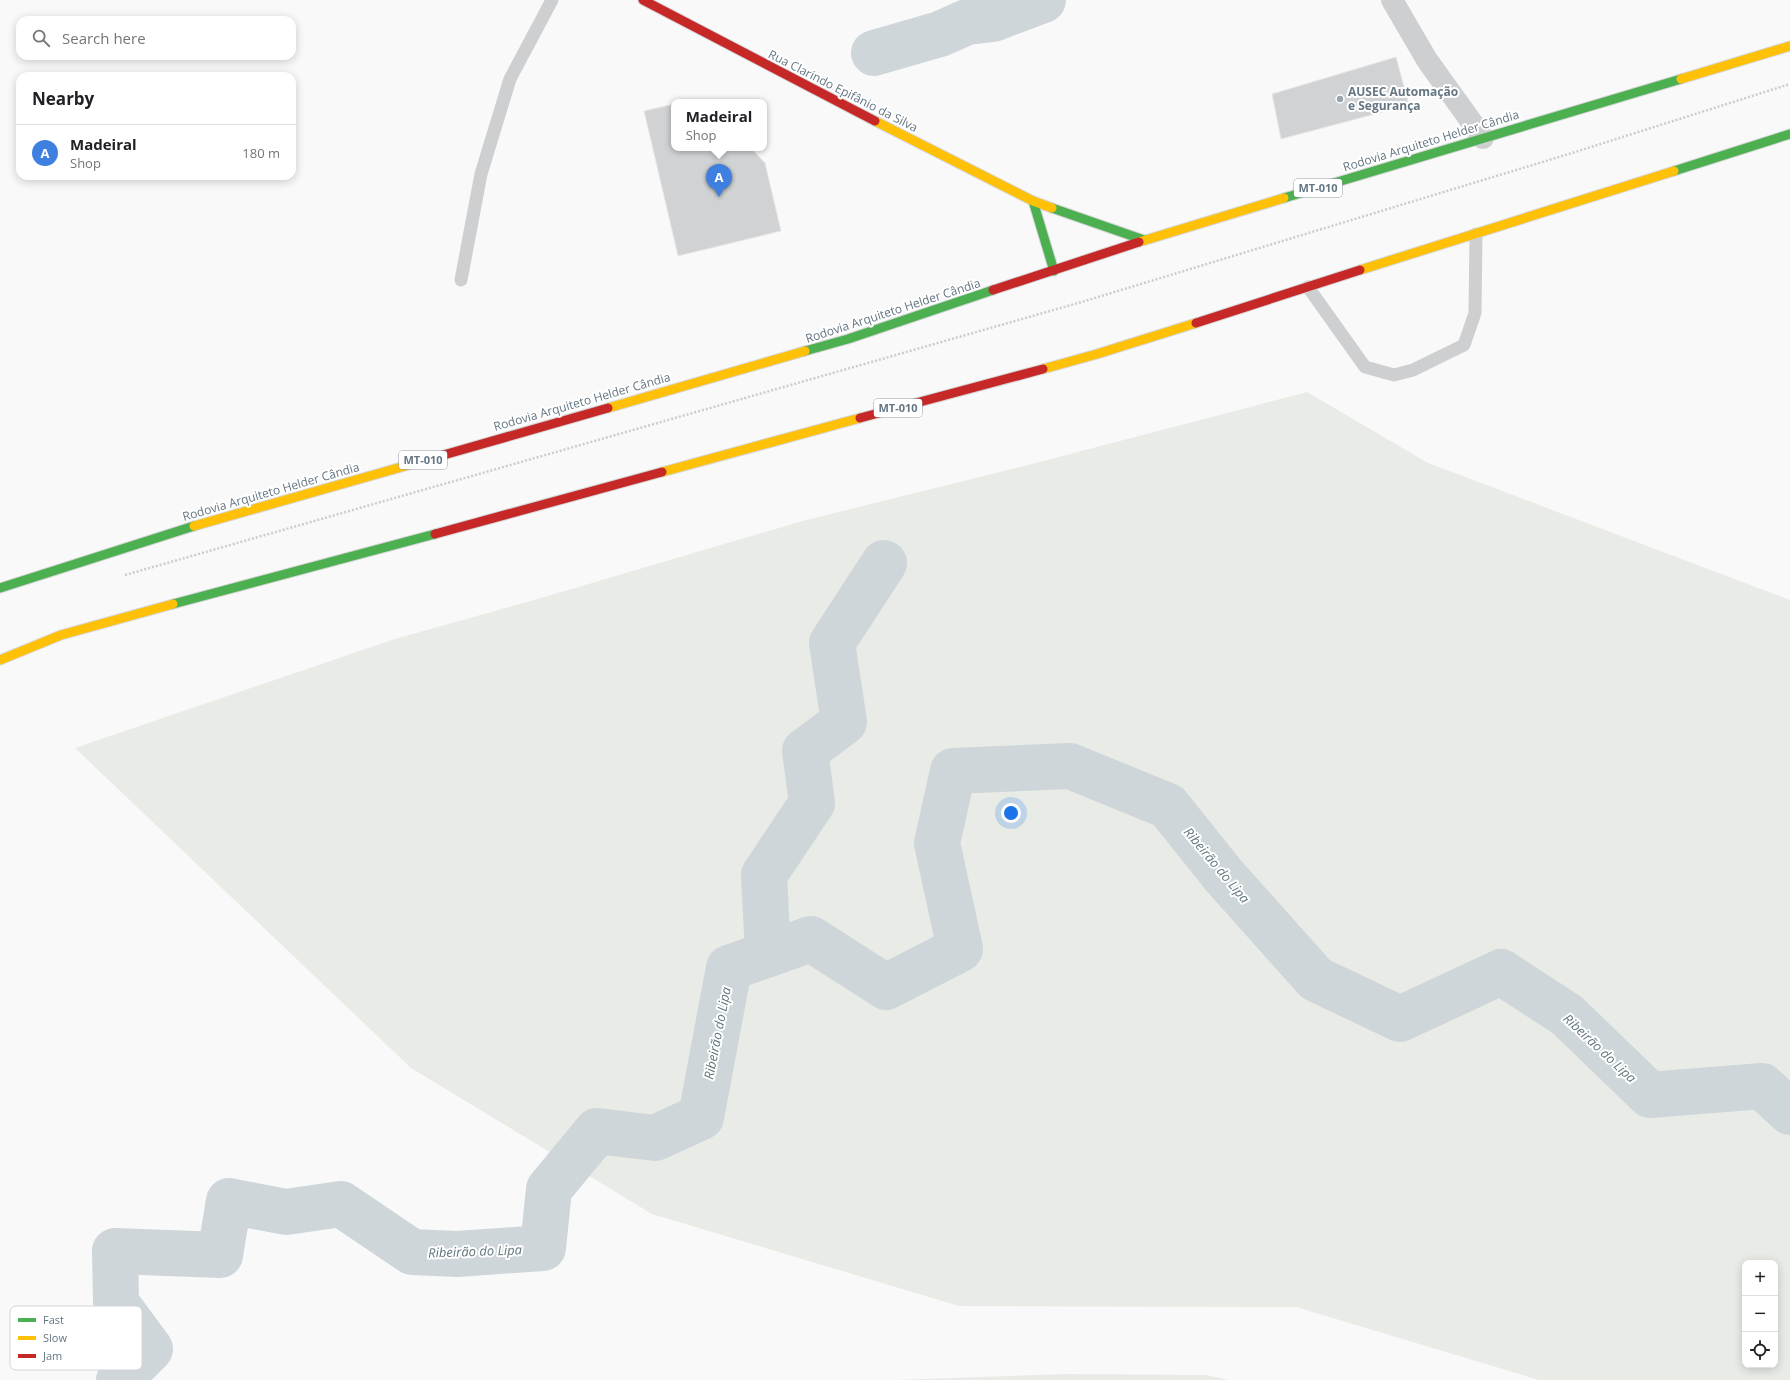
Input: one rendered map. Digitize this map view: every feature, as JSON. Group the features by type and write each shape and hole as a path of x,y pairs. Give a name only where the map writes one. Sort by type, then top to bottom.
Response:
{"main road":[{"name":"Rua Clarindo Epifânio da Silva","path":"643,0 836,102 1033,201 1144,240"},
{"name":"Rodovia Arquiteto Helder Cândia","path":"0,588 156,537 848,339 1144,240 1790,46"},
{"name":"MT-010","path":"0,660 61,635 1090,356 1790,134"},
{"path":"1033,201 1054,271"}],"street":[{"path":"1392,0 1427,60 1483,138"}],"lane":[{"path":"461,280 481,174 510,79 552,0"},
{"path":"1308,287 1365,367 1394,375 1413,370 1464,345 1475,313 1476,234"}],"path":[{"path":"118,577 1085,301 1572,153 1790,84"}],"shaded area":[{"path":"1307,392 1428,463 1790,600 1790,1380 1539,1380 1296,1307 959,1306 652,1214 411,1068 75,748 395,639 541,598 806,520 1028,465"},
{"path":"1065,1374 1206,1375 1229,1380 894,1380"}],"building":[{"name":"AUSEC Automação e Segurança","path":"1396,57 1409,105 1281,139 1272,94"},
{"path":"671,105 671,151 754,151 765,163 781,231 678,256 644,111"}],"waterway":[{"path":"874,53 940,34 967,22 993,19 1043,0"},
{"name":"Ribeirão do Lipa","path":"768,954 764,875 812,803 805,751 844,722 832,643 884,563"},
{"name":"Ribeirão do Lipa","path":"118,1306 116,1303 115,1251 220,1255 229,1201 286,1212 341,1204 412,1252 457,1254 543,1248 549,1189 597,1131 655,1138 701,1117 729,968 811,939 886,987 960,949 937,843 953,771 1070,766 1168,806 1224,876 1316,979 1400,1019 1501,972 1567,1015 1650,1095 1762,1086 1790,1112"},
{"name":"Ribeirão do Lipa","path":"142,1338 150,1349 142,1357"},
{"name":"Ribeirão do Lipa","path":"119,1380 129,1370"}],"traffic: fast":[{"path":"1284,198 1681,79"},
{"path":"1674,171 1790,134"},
{"path":"1033,201 1054,271"},
{"path":"1052,208 1144,240"},
{"path":"805,351 848,339 993,290"},
{"path":"0,588 194,526"},
{"path":"173,604 435,534"}],"traffic: slow":[{"path":"1681,79 1790,46"},
{"path":"875,121 1033,201 1052,208"},
{"path":"1360,270 1674,171"},
{"path":"1139,242 1284,198"},
{"path":"1043,369 1196,323"},
{"path":"608,408 805,351"},
{"path":"662,472 860,418"},
{"path":"194,526 419,462"},
{"path":"0,660 61,635 173,604"}],"traffic: jam":[{"path":"643,0 875,121"},
{"path":"993,290 1139,242"},
{"path":"1196,323 1360,270"},
{"path":"860,418 1043,369"},
{"path":"419,462 608,408"},
{"path":"435,534 662,472"}],"place":[{"name":"AUSEC Automação e Segurança","path":"1340,99"},
{"name":"Madeiral","path":"719,197"}]}
